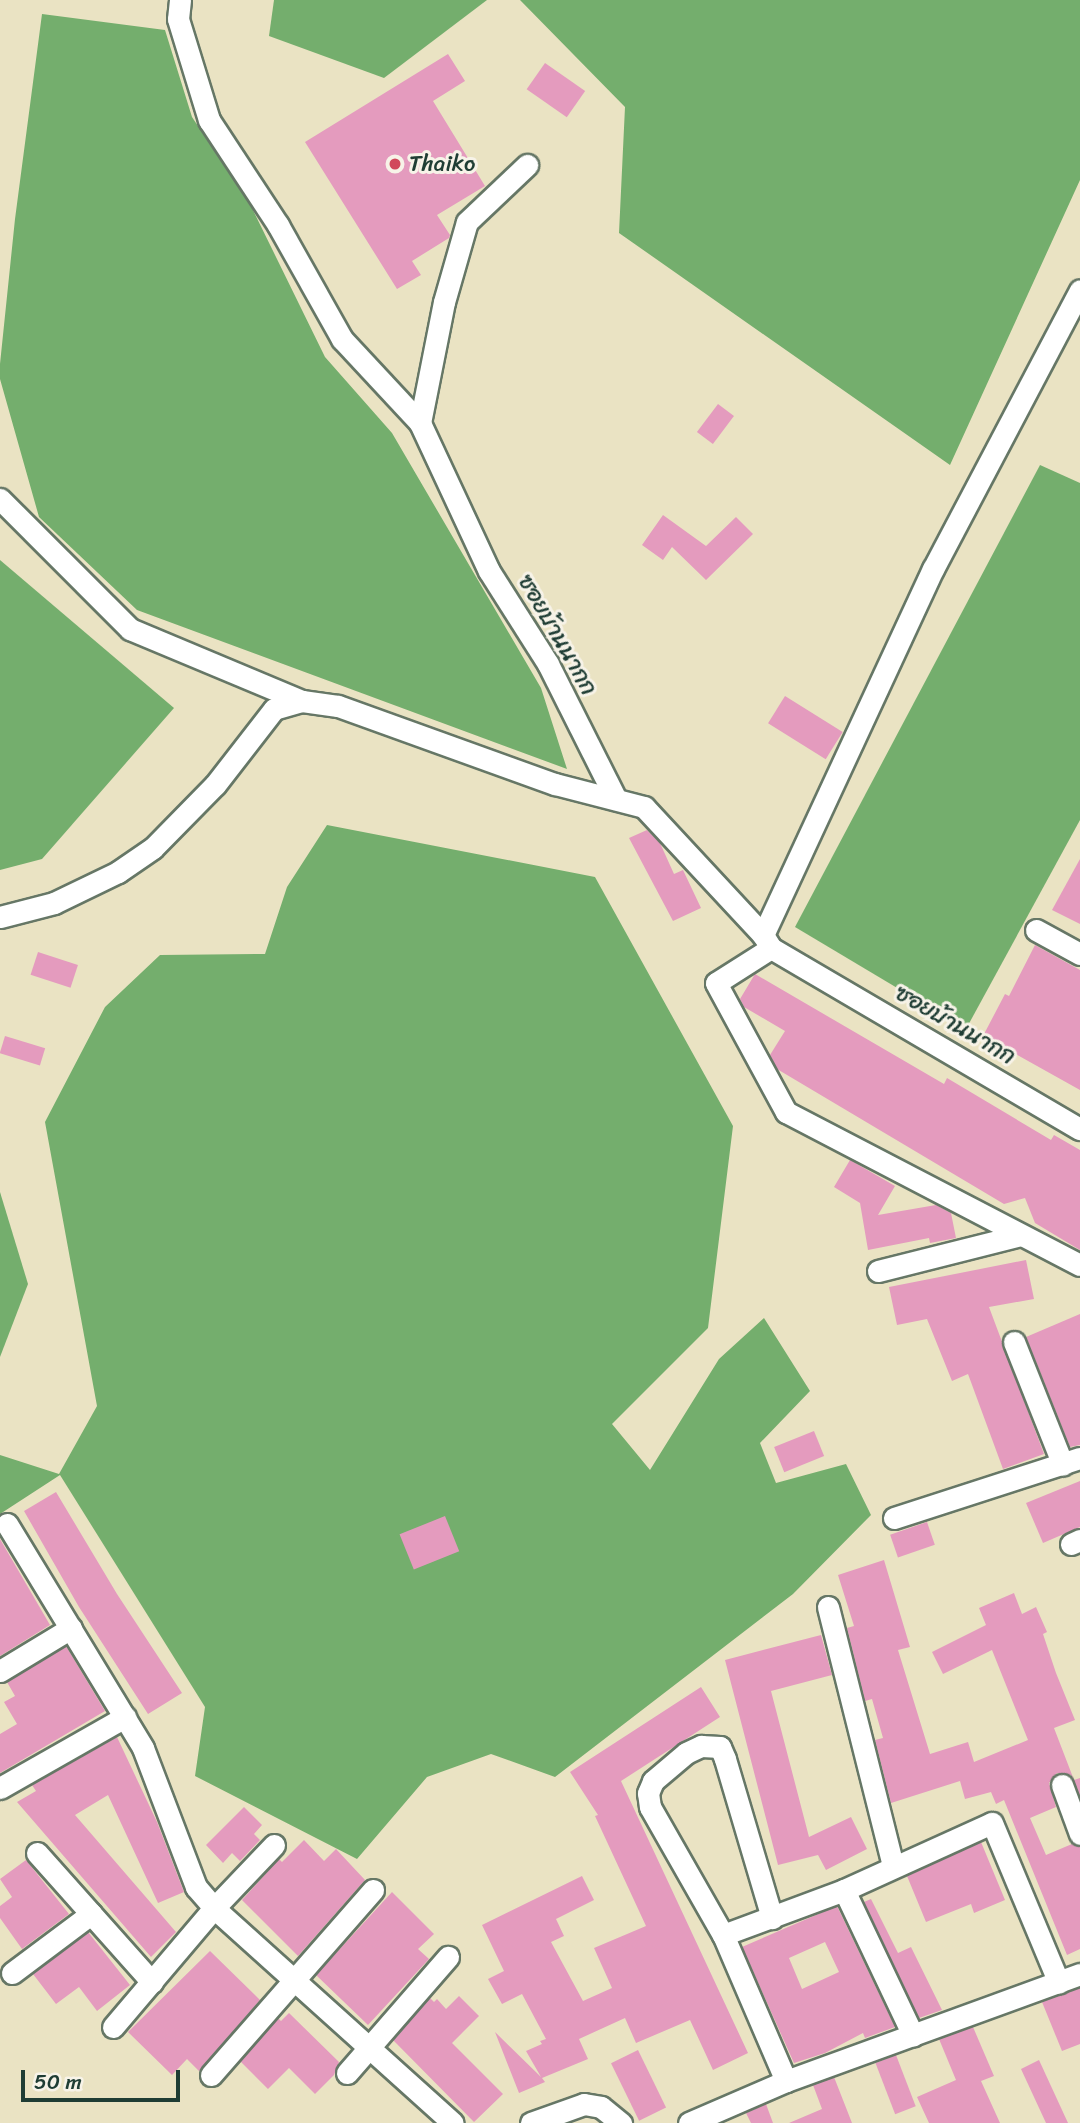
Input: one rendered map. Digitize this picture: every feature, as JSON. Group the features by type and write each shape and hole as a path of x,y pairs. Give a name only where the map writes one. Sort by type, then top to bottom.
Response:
{"street":[{"name":"ซอยบ้านนากก","path":"180,0 178,19 209,120 278,225 342,339 420,423 489,571 548,664 616,799 644,807 767,942 1080,1129"},
{"path":"420,423 444,302 467,222 527,165"},
{"path":"1080,290 933,569 767,942 716,983 786,1112 1080,1265"},
{"path":"0,499 130,629 302,701 338,706 555,784 616,799"},
{"path":"0,917 54,903 118,872 153,848 215,785 274,709 302,701"},
{"path":"1036,930 1080,954"},
{"path":"878,1271 1021,1235"},
{"path":"894,1518 1071,1462 1014,1342"},
{"path":"7,1524 143,1748 196,1887 214,1909 453,2123"},
{"path":"828,1607 893,1866"},
{"path":"0,1671 71,1628"},
{"path":"0,1788 125,1717"},
{"path":"772,1918 725,1759 720,1747 701,1746 686,1753 653,1781 648,1793 650,1807 723,1936 786,2081"},
{"path":"1062,1785 1080,1834"},
{"path":"723,1936 844,1890 992,1823 1059,1983"},
{"path":"113,2027 214,1909 274,1845"},
{"path":"37,1853 152,1982"},
{"path":"211,2075 373,1890"},
{"path":"844,1890 913,2035"},
{"path":"12,1973 91,1914"},
{"path":"347,2074 448,1957"},
{"path":"689,2123 786,2081 1080,1974"},
{"path":"531,2123 584,2104 601,2107 621,2123"}],"green space":[{"path":"274,0 487,0 384,78 269,36"},
{"path":"520,0 1080,0 1080,180 950,465 619,233 625,107"},
{"path":"42,14 165,30 192,117 250,204 325,357 392,433 541,688 567,769 137,610 39,517 0,379 0,364 15,219"},
{"path":"1040,465 1080,483 1080,820 966,1029 795,927"},
{"path":"0,560 174,708 42,859 0,870"},
{"path":"327,825 595,877 733,1126 708,1328 612,1424 650,1470 719,1359 764,1318 810,1391 760,1443 776,1483 846,1464 871,1515 793,1594 555,1777 491,1754 427,1777 357,1859 195,1776 205,1707 60,1475 0,1514 0,1455 59,1474 97,1406 45,1122 105,1007 160,955 265,954 287,887"},
{"path":"0,1192 28,1284 0,1357"}],"building":[{"name":"Thaiko","path":"448,54 465,81 433,101 485,186 437,215 450,235 449,238 412,261 421,275 397,289 305,142"},
{"path":"545,63 585,91 567,117 527,89"},
{"path":"718,404 734,416 713,444 697,432"},
{"path":"663,515 706,546 736,517 753,534 706,580 672,547 663,560 642,545"},
{"path":"785,696 843,732 826,759 768,723"},
{"path":"647,830 660,843 674,874 683,870 701,908 673,921 629,838"},
{"path":"1080,859 1080,924 1052,910"},
{"path":"1035,945 1080,970 1080,1090 983,1036 1005,994 1009,996"},
{"path":"38,952 78,965 71,988 31,975"},
{"path":"755,974 944,1084 947,1078 1051,1140 1054,1135 1080,1150 1080,1250 1035,1223 1025,1198 1004,1204 777,1069 770,1055 785,1031 744,1007 740,999"},
{"path":"5,1036 45,1048 40,1065 0,1053"},
{"path":"850,1160 895,1186 878,1215 936,1205 951,1213 956,1238 930,1243 929,1238 868,1250 860,1203 834,1187"},
{"path":"1026,1260 1034,1299 989,1307 1044,1454 1003,1469 968,1374 952,1381 927,1319 897,1325 889,1287"},
{"path":"1080,1314 1080,1445 1070,1447 1026,1337"},
{"path":"814,1431 824,1456 784,1472 774,1447"},
{"path":"1080,1481 1080,1527 1043,1543 1026,1503"},
{"path":"56,1492 117,1594 182,1693 148,1714 79,1607 24,1511"},
{"path":"445,1516 459,1551 414,1570 400,1534"},
{"path":"927,1522 935,1545 898,1557 890,1535"},
{"path":"0,1539 50,1625 0,1656"},
{"path":"884,1560 910,1647 898,1650 930,1754 968,1742 974,1762 1028,1740 992,1650 943,1674 932,1652 986,1625 979,1608 1014,1593 1022,1614 1036,1607 1047,1632 1043,1634 1056,1673 1075,1720 1054,1728 1074,1780 1080,1778 1080,1796 1071,1775 1057,1773 1049,1783 1056,1807 1030,1818 1046,1855 1072,1844 1080,1847 1080,1949 1067,1955 1004,1800 996,1804 991,1792 965,1799 960,1781 891,1803 875,1740 883,1738 872,1699 865,1701 847,1628 854,1626 838,1575"},
{"path":"821,1635 832,1675 771,1691 809,1837 851,1817 867,1849 826,1870 818,1855 778,1865 725,1660"},
{"path":"66,1646 105,1711 0,1773 0,1734 17,1724 4,1702 15,1696 7,1682"},
{"path":"701,1687 720,1717 621,1781 748,2053 713,2070 690,2020 636,2043 625,2018 579,2039 588,2059 542,2078 545,2082 519,2093 495,2032 541,2077 526,2051 542,2044 540,2041 546,2039 522,1994 502,2004 488,1979 504,1971 482,1925 582,1876 594,1900 556,1919 564,1936 551,1942 583,2001 612,1988 594,1948 646,1926 595,1816 598,1815 570,1772"},
{"path":"117,1737 157,1822 184,1892 158,1903 108,1795 75,1815 176,1932 151,1957 17,1802 36,1791 32,1785"},
{"path":"244,1807 262,1825 254,1834 260,1840 240,1861 232,1853 223,1863 206,1845"},
{"path":"304,1840 324,1861 336,1849 365,1880 298,1956 242,1900 279,1859 282,1862"},
{"path":"981,1842 1005,1900 974,1913 971,1904 926,1922 907,1876"},
{"path":"26,1860 69,1914 22,1949 0,1918 0,1906 12,1897 0,1879"},
{"path":"392,1892 434,1934 418,1949 429,1959 368,2025 316,1975"},
{"path":"871,1899 898,1953 911,1947 942,2010 919,2018 864,1902"},
{"path":"837,1906 895,2027 865,2038 863,2033 825,2053 794,2063 742,1947","holes":["825,1942 839,1972 802,1989 789,1958"]},
{"path":"88,1932 130,1985 97,2011 79,1987 56,2004 33,1974"},
{"path":"210,1951 260,2000 199,2071 187,2059 172,2075 128,2032"},
{"path":"1080,1988 1080,2044 1062,2051 1042,2002"},
{"path":"459,1996 479,2016 452,2043 503,2094 474,2122 393,2040 430,1998 434,2002 437,1999 446,2009"},
{"path":"289,2013 339,2062 334,2075 315,2094 289,2068 268,2089 240,2061 278,2018 281,2021"},
{"path":"973,2027 994,2076 981,2081 1000,2123 929,2123 917,2097 956,2080 939,2039"},
{"path":"638,2050 666,2108 639,2121 611,2063"},
{"path":"896,2055 916,2106 895,2114 875,2063"},
{"path":"1039,2060 1068,2123 1046,2123 1021,2069"},
{"path":"834,2077 852,2123 789,2123 822,2109 813,2085"},
{"path":"766,2104 773,2123 751,2123 746,2113"}],"place":[{"name":"Thaiko","path":"395,164"}]}
